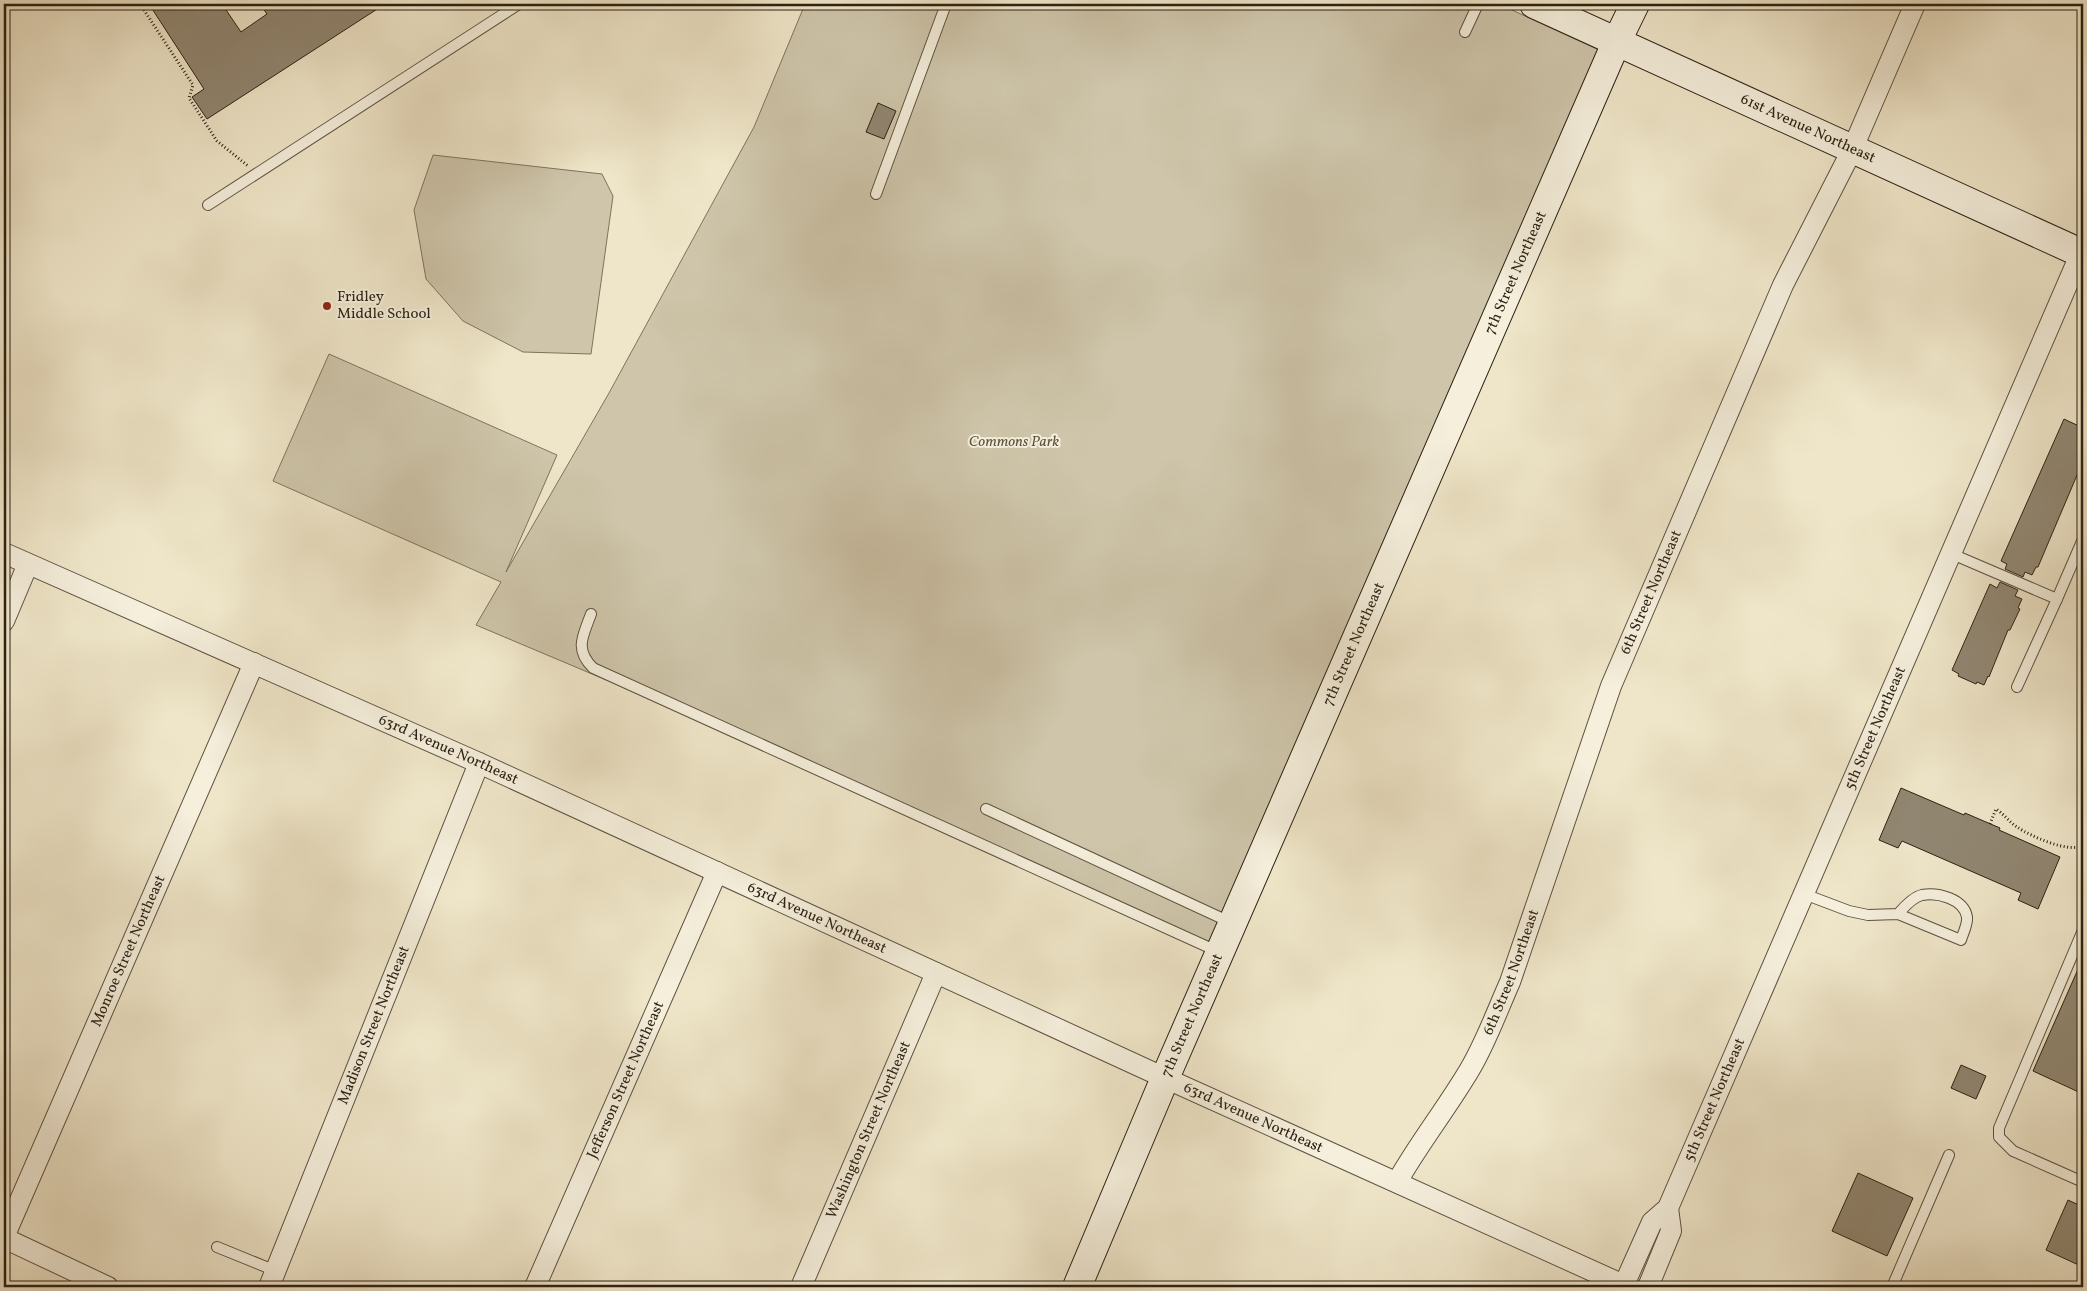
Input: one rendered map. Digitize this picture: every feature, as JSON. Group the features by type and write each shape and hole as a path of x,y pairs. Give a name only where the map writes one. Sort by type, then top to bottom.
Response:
{"street":[{"name":"61st Avenue Northeast","path":"1534,4 1852,150 2083,252"},
{"name":"7th Street Northeast","path":"1076,1287 1165,1078 1616,43 1635,4"},
{"name":"6th Street Northeast","path":"1397,1182 1412,1156 1471,1068 1510,982 1611,686 1783,285 1852,150 1915,4"},
{"name":"5th Street Northeast","path":"1625,1287 1652,1222 1668,1208 2083,252"},
{"name":"63rd Avenue Northeast","path":"4,553 479,763 1625,1287"},
{"path":"4,621 28,564"},
{"name":"Monroe Street Northeast","path":"4,1238 254,662"},
{"name":"Madison Street Northeast","path":"272,1279 479,763"},
{"name":"Jefferson Street Northeast","path":"535,1287 717,872"},
{"name":"Washington Street Northeast","path":"801,1287 936,973"},
{"name":"5th Street Northeast","path":"1648,1287 1671,1231 1668,1208"},
{"path":"4,1238 108,1287"}],"lane":[{"path":"208,205 519,4"},
{"path":"876,194 946,4"},
{"path":"1465,32 1478,4"},
{"path":"2017,687 2083,539"},
{"path":"1952,554 2056,599"},
{"path":"592,614 582,639 581,650 585,661 593,668 1220,953"},
{"path":"986,809 1233,924"},
{"path":"1804,894 1849,911 1868,915 1898,914 1962,940 1967,918 1964,909 1959,904 1940,895 1921,895 1898,914"},
{"path":"2083,930 1999,1128 1999,1137 2013,1152 2083,1182"},
{"path":"1892,1287 1949,1155"},
{"path":"217,1247 272,1279"}],"path":[{"path":"140,4 193,85 189,98 217,141 258,173"},
{"path":"1990,824 1996,809 2006,815 2016,827 2058,846 2069,849 2079,848 2083,845"}],"green space":[{"name":"Commons Park","path":"805,4 1499,4 1599,50 1209,943 758,744 476,625 501,582 273,481 329,354 557,455 506,572 609,393 754,127"},
{"path":"433,155 602,174 613,196 591,354 523,352 463,321 426,279 414,210"}],"building":[{"path":"149,4 222,4 241,32 267,14 260,4 385,4 207,119 192,97 204,89"},
{"path":"878,103 896,111 884,139 866,132"},
{"path":"2064,419 2083,428 2083,461 2038,567 2036,567 2032,575 2025,572 2023,577 2005,569 2007,564 2001,561"},
{"path":"2000,582 2018,590 2015,596 2022,599 2018,608 2020,609 2010,630 2008,630 1989,677 1984,685 1977,682 1976,684 1958,676 1959,674 1952,670 1990,584 1997,588"},
{"path":"1901,788 2000,828 1999,830 2060,857 2038,909 2018,900 2021,893 1902,841 1898,848 1879,840"},
{"path":"2083,958 2083,1094 2033,1071"},
{"path":"1961,1065 1986,1076 1976,1099 1951,1088"},
{"path":"1858,1173 1913,1198 1887,1256 1832,1231"},
{"path":"2068,1200 2083,1207 2083,1267 2046,1250"}],"place":[{"name":"Fridley Middle School","path":"327,306"}]}
